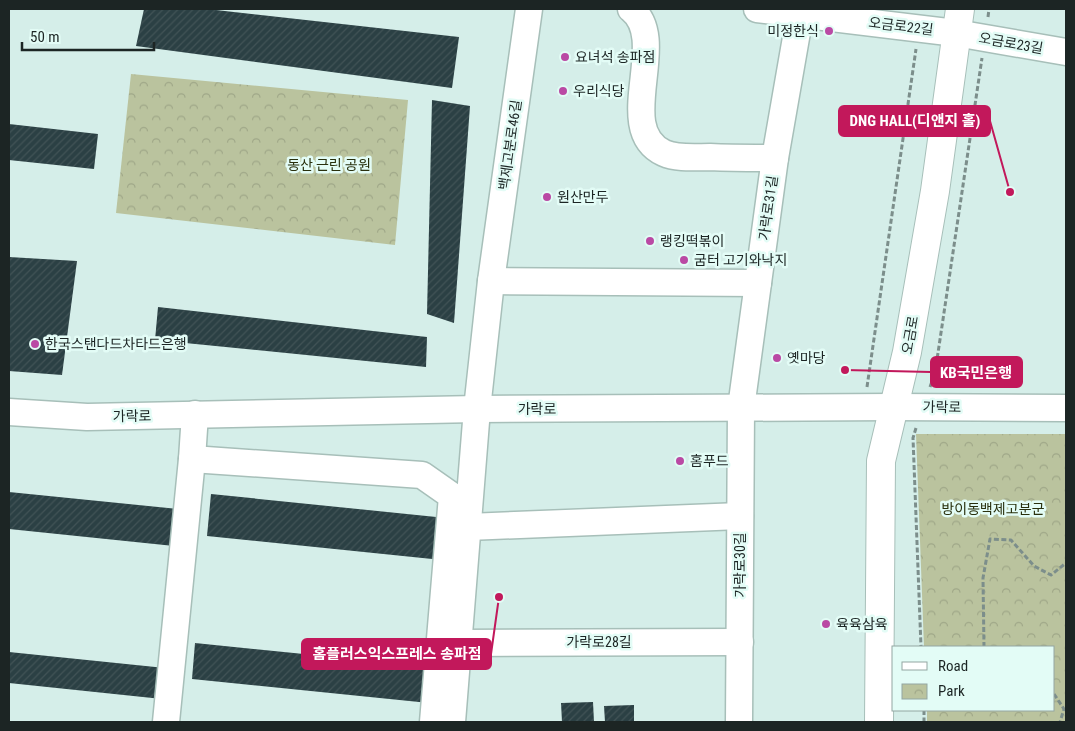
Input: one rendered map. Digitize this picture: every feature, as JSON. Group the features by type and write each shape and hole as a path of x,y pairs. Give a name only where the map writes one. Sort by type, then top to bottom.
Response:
{"main road":[{"name":"오금로","path":"879,722 881,461 908,352 935,190 958,21"}],"street":[{"name":"백제고분로46길","path":"477,409 491,281 529,9"},
{"path":"632,9 638,14 645,28 646,49 642,113 643,127 650,142 664,153 686,157 775,158"},
{"name":"오금로22길","path":"757,9 958,21"},
{"name":"가락로31길","path":"740,408 775,158 801,11"},
{"name":"오금로23길","path":"958,21 985,38 1066,52"},
{"path":"491,281 758,282"},
{"name":"가락로30길","path":"739,722 740,408"},
{"name":"가락로","path":"9,412 87,417 477,409 1066,408"},
{"path":"452,722 477,409"},
{"path":"166,722 195,414"},
{"path":"192,459 422,475 452,496 433,722"},
{"path":"468,527 740,516"},
{"name":"가락로28길","path":"459,642 740,642"}],"path":[{"path":"921,646 913,438 935,373 989,9"},
{"path":"984,646 983,578 990,539 1011,540 1034,566 1051,575 1066,563"},
{"path":"1055,696 1064,709 1060,722"}],"green space":[{"name":"동산 근린 공원","path":"131,74 408,100 395,245 116,213"},
{"name":"방이동백제고분군","path":"916,434 1066,434 1066,722 927,722 927,711 1055,711 1055,646 924,646"}],"building":[{"path":"144,9 207,9 459,37 452,88 136,46"},
{"path":"432,100 470,106 454,323 427,314"},
{"path":"9,124 98,134 94,169 9,160"},
{"path":"9,257 77,261 62,375 9,371"},
{"path":"158,307 427,337 426,367 155,340"},
{"path":"9,492 178,509 174,546 9,529"},
{"path":"211,494 446,518 442,560 207,536"},
{"path":"195,643 433,667 429,703 192,679"},
{"path":"9,652 165,668 162,699 9,683"},
{"path":"593,702 594,722 562,722 561,703"},
{"path":"634,705 634,722 605,722 604,706"}],"place":[{"name":"미정한식","path":"829,31"},
{"name":"요녀석 송파점","path":"565,57"},
{"name":"우리식당","path":"563,91"},
{"name":"DNG HALL(디앤지 홀)","path":"1010,192"},
{"name":"원산만두","path":"547,197"},
{"name":"랭킹떡볶이","path":"650,241"},
{"name":"굼터 고기와낙지","path":"684,260"},
{"name":"한국스탠다드차타드은행","path":"35,344"},
{"name":"옛마당","path":"777,358"},
{"name":"KB국민은행","path":"845,370"},
{"name":"홈푸드","path":"680,461"},
{"name":"홈플러스익스프레스 송파점","path":"499,597"},
{"name":"육육삼육","path":"826,624"}]}
